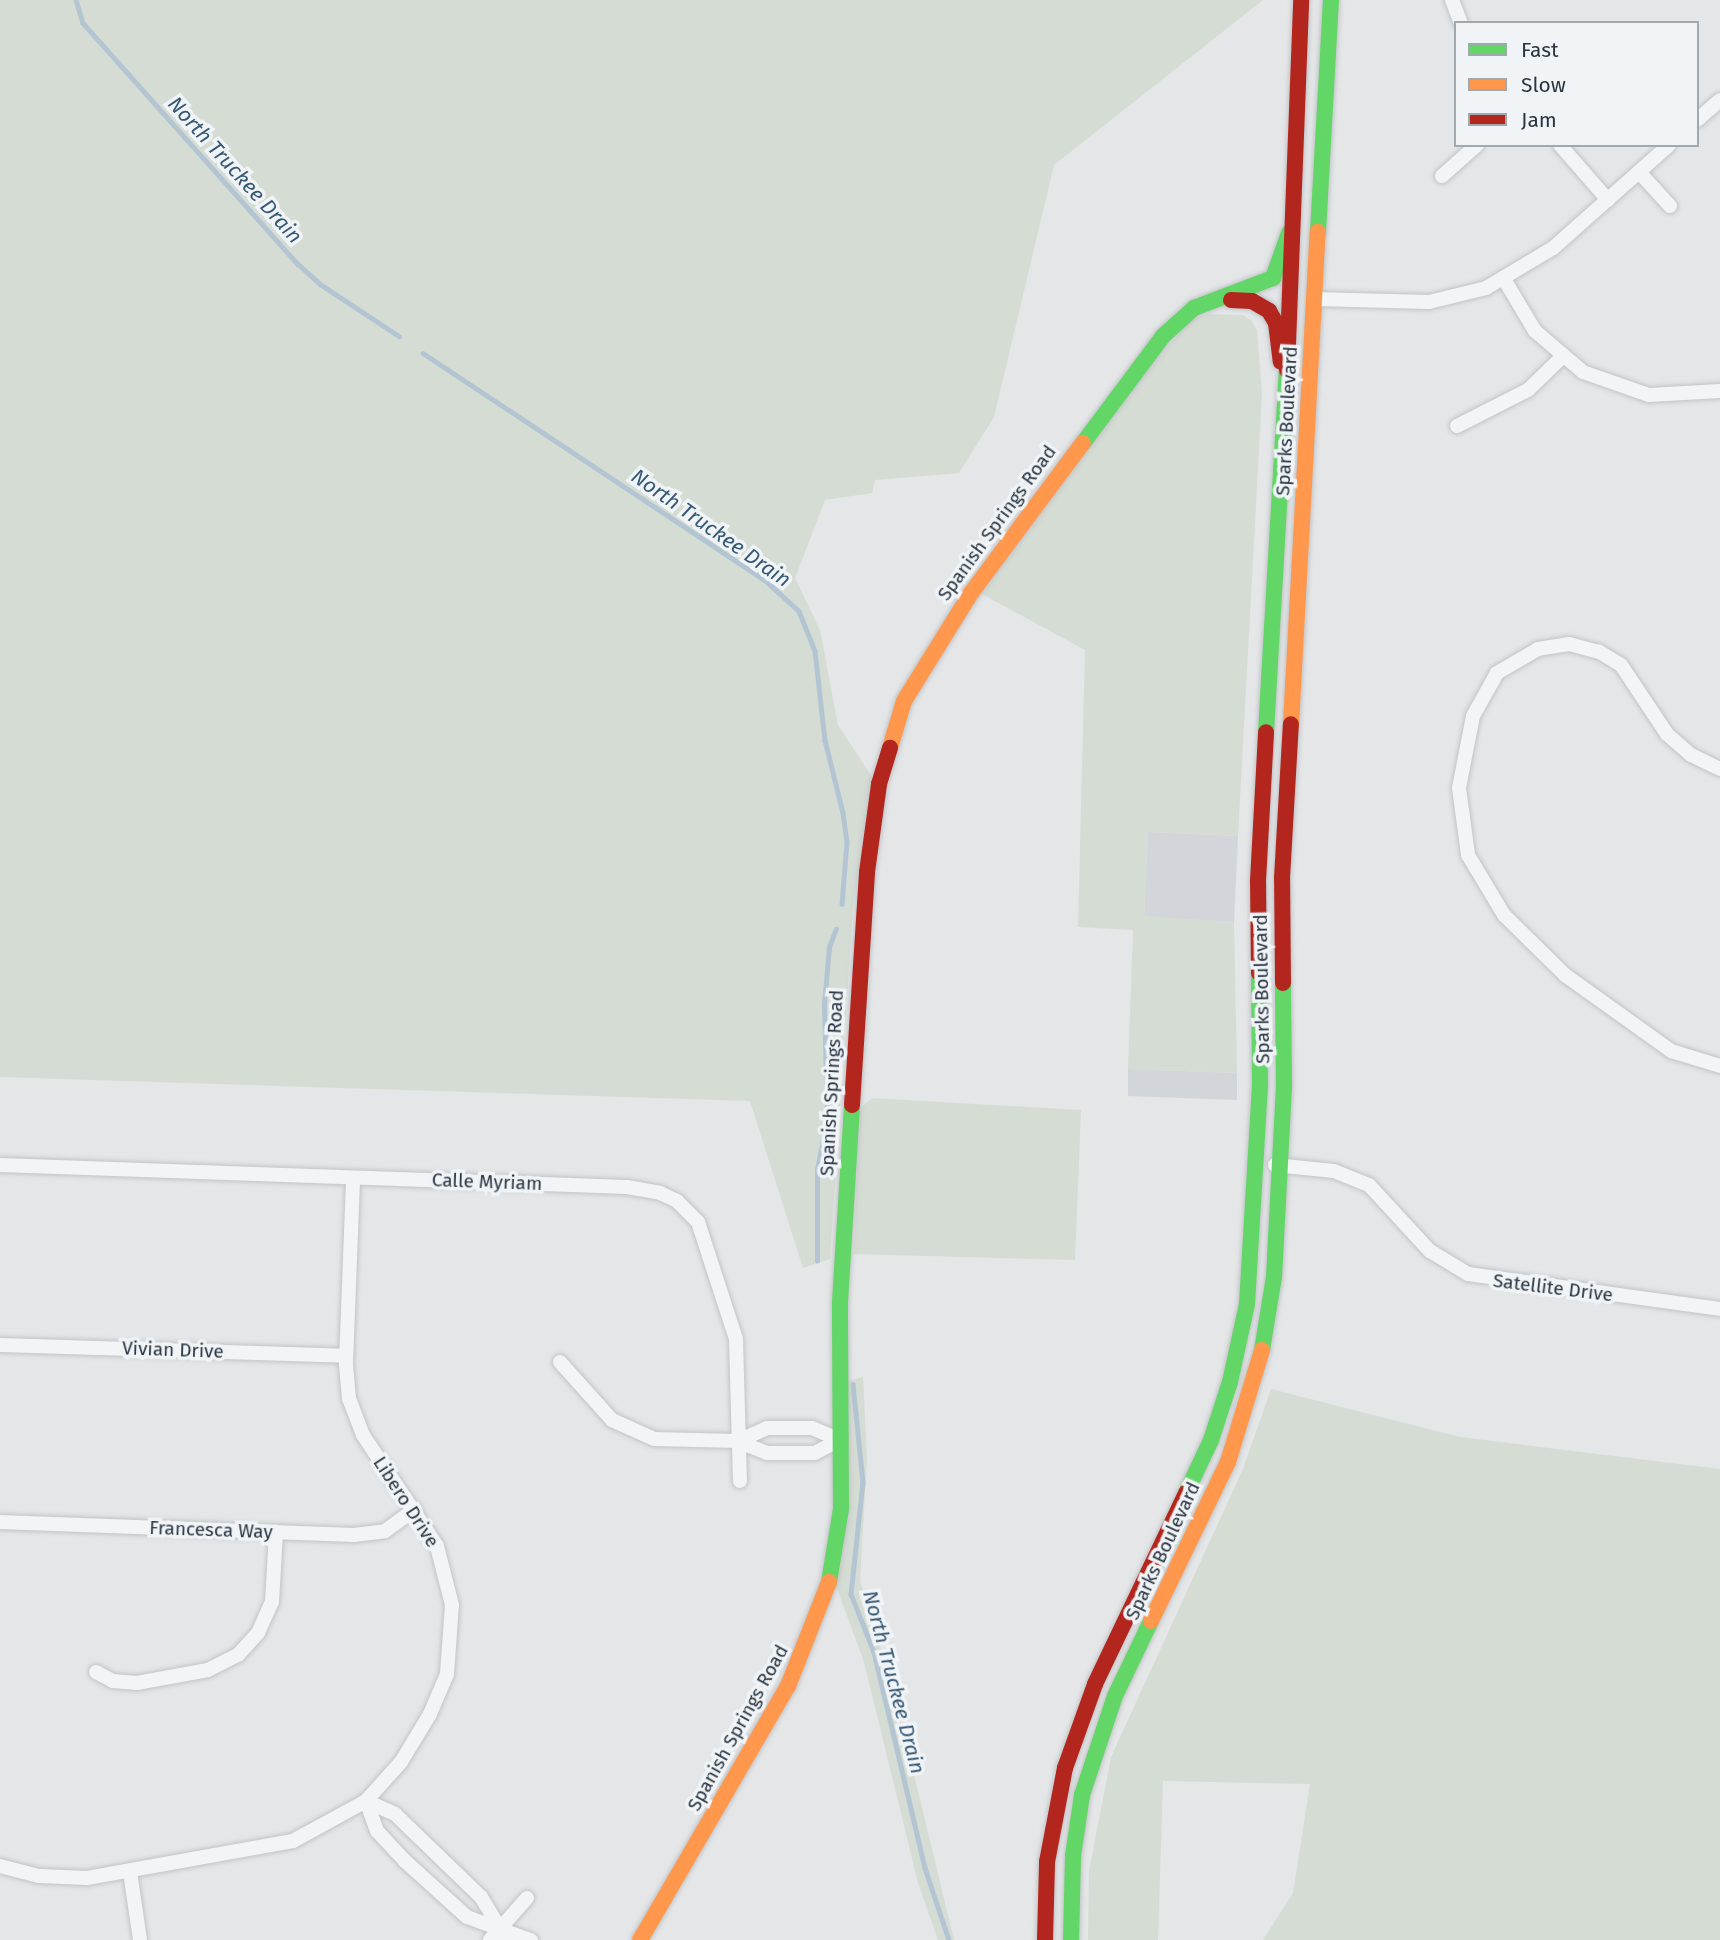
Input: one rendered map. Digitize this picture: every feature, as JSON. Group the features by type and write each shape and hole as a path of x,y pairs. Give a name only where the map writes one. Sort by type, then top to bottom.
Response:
{"main road":[{"name":"Sparks Boulevard","path":"1045,1940 1047,1862 1075,1736 1211,1440 1230,1382 1247,1304 1260,1084 1257,906 1296,203 1301,0"},
{"name":"Sparks Boulevard","path":"1071,1940 1071,1897 1082,1795 1097,1745 1115,1696 1228,1462 1258,1372 1275,1278 1282,1166 1282,878 1331,0"},
{"path":"1277,536 1303,316 1315,299 1304,284 1310,148 1300,48"},
{"name":"Spanish Springs Road","path":"640,1940 788,1686 817,1622 837,1543 840,1440 839,1313 862,936 872,833 890,742 904,701 942,634 1102,417 1180,318 1273,278 1296,203"},
{"path":"1219,300 1252,301 1273,316 1285,386"},
{"path":"1060,1940 1071,1897"}],"street":[{"path":"1452,0 1460,21"},
{"path":"1699,118 1720,100"},
{"path":"1442,176 1475,147"},
{"path":"1562,147 1608,200"},
{"path":"1315,299 1429,302 1504,279 1553,248 1667,147"},
{"path":"1639,172 1670,206"},
{"path":"1504,279 1535,331 1562,358 1625,390 1673,397 1720,391"},
{"path":"1457,426 1528,390 1562,358"},
{"path":"1720,769 1691,755 1667,733 1621,665 1599,652 1569,644 1538,649 1497,673 1473,716 1459,788 1468,855 1504,915 1565,975 1671,1051 1720,1066"},
{"name":"Satellite Drive","path":"1256,1164 1334,1171 1369,1185 1430,1251 1468,1274 1720,1309"},
{"name":"Calle Myriam","path":"0,1165 626,1187 677,1201 698,1222 736,1339 740,1481"},
{"name":"Libero Drive","path":"0,1866 61,1878 131,1871 293,1841 366,1801 401,1762 430,1714 451,1649 452,1605 445,1567 415,1509 363,1435 349,1399 346,1356 353,1178"},
{"name":"Vivian Drive","path":"0,1345 346,1356"},
{"path":"560,1362 612,1420 640,1435 678,1441 738,1441 766,1453 815,1453 840,1440"},
{"path":"738,1441 767,1428 812,1428 840,1440"},
{"name":"Francesca Way","path":"0,1522 371,1534 395,1526 415,1509"},
{"path":"96,1672 113,1681 137,1683 208,1670 238,1655 258,1633 272,1602 276,1532"},
{"path":"366,1801 377,1832 467,1917 498,1936 531,1940"},
{"path":"366,1801 394,1814 481,1897 498,1936"},
{"path":"131,1871 140,1940"},
{"path":"498,1936 527,1898"}],"shaded area":[{"path":"0,0 1263,0 1054,165 994,417 959,473 875,480 872,493 825,500 795,578 820,630 838,725 872,777 853,907 830,1259 803,1268 750,1101 0,1077"},
{"path":"1207,314 1243,315 1252,321 1257,330 1262,394 1238,836 1148,832 1144,916 1234,922 1237,1073 1128,1069 1133,930 1078,927 1085,650 980,593 1136,381 1191,321"},
{"path":"1148,832 1238,836 1234,922 1144,917"},
{"path":"1128,1069 1237,1073 1237,1100 1128,1096"},
{"path":"872,1098 1081,1110 1075,1260 854,1254 859,1116 861,1108"},
{"path":"863,1377 867,1459 860,1581 894,1692 954,1940 938,1940 918,1883 864,1662 836,1586 844,1382"},
{"path":"1271,1389 1460,1437 1720,1469 1720,1940 1263,1940 1293,1893 1310,1784 1163,1781 1158,1940 1088,1940 1089,1871 1111,1757 1243,1469"}],"waterway":[{"name":"North Truckee Drain","path":"76,0 83,23 298,264 320,284 399,336"},
{"name":"North Truckee Drain","path":"423,353 766,581 799,611 815,651 825,740 843,813 847,842 842,904"},
{"name":"North Truckee Drain","path":"817,1261 817,1170 827,1119 824,1004 829,947 836,929"},
{"name":"North Truckee Drain","path":"853,1384 863,1482 851,1594 874,1652 925,1868 949,1940"}],"traffic: fast":[{"path":"1318,232 1331,0"},
{"path":"1083,443 1163,336 1194,308 1273,278 1289,233"},
{"path":"1266,732 1287,370"},
{"path":"1186,1493 1211,1440 1230,1382 1247,1304 1260,1084 1259,973"},
{"path":"1262,1350 1274,1277 1284,1087 1283,983"},
{"path":"829,1582 841,1509 840,1302 852,1105"},
{"path":"1071,1940 1073,1856 1082,1795 1115,1696 1151,1621"}],"traffic: slow":[{"path":"1291,724 1318,232"},
{"path":"890,748 904,701 971,593 1083,443"},
{"path":"1151,1621 1228,1462 1262,1350"},
{"path":"640,1940 788,1686 829,1582"}],"traffic: jam":[{"path":"1287,370 1301,0"},
{"path":"1231,300 1252,301 1269,311 1276,323 1281,362"},
{"path":"1283,983 1282,878 1291,724"},
{"path":"1259,973 1258,881 1266,732"},
{"path":"852,1105 867,872 879,784 890,748"},
{"path":"1045,1940 1047,1862 1065,1768 1095,1684 1186,1493"}]}
